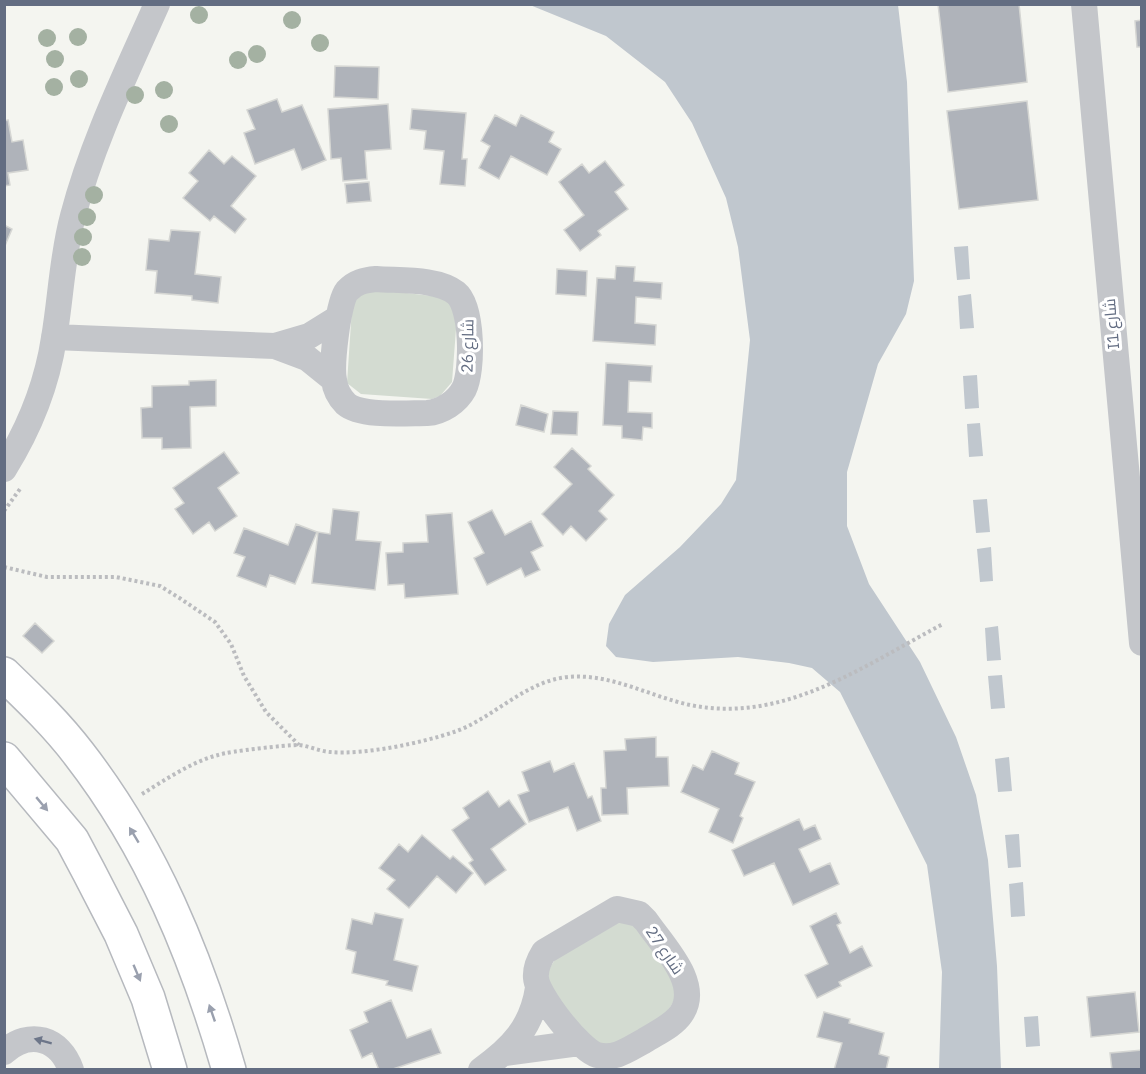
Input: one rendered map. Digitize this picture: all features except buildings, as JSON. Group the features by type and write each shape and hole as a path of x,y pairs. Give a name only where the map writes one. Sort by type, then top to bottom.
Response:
{"street":[{"path":"13,477 37,405 54,338 62,267 86,170 157,4"},
{"name":"I1 شارع","path":"1084,4 1134,489 1142,643"},
{"name":"شارع 26","path":"366,280 448,288 458,294 469,315 468,377 464,390 444,409 430,413 360,412 347,405 338,393 333,379 338,318 343,298 348,290 366,280"},
{"name":"شارع 26","path":"54,338 275,346 309,336 338,318"},
{"name":"شارع 26","path":"275,346 307,358 333,379"},
{"path":"4,674 42,711 79,754 117,808 153,867 187,942 229,1070"},
{"path":"4,759 72,840 121,934 148,998 170,1070"},
{"name":"شارع 27","path":"481,1070 506,1053 524,1030 536,1003 537,963 544,952 617,909 639,914 646,921 685,978 687,997 680,1015 625,1052 612,1056 599,1056 586,1051 579,1044 538,988"},
{"path":"4,1052 17,1042 30,1038 44,1039 62,1051 71,1070"},
{"name":"شارع 27","path":"506,1053 579,1044"}],"path":[{"path":"4,511 13,477"},
{"path":"4,567 46,577 116,577 160,586 174,594 215,622 231,644 244,676 266,711 299,745"},
{"path":"117,808 178,773 218,755 299,745 330,752 421,742 457,731 543,683 565,677 588,676 611,680 689,704 715,708 766,707 815,692 942,624"}],"shaded area":[{"path":"530,5 898,5 907,82 914,281 906,314 878,364 847,472 847,526 869,584 920,662 956,737 976,795 988,860 997,966 1001,1069 939,1069 942,972 927,865 840,692 812,668 789,663 738,657 653,662 616,657 606,646 609,624 625,595 680,547 721,504 736,480 750,340 738,247 726,198 692,123 665,82 606,36"},
{"path":"968,246 970,279 957,280 954,247"},
{"path":"372,289 449,298 457,316 452,382 440,396 432,399 361,394 347,383 354,299"},
{"path":"971,294 974,328 960,329 958,296"},
{"path":"977,375 979,408 965,409 963,376"},
{"path":"980,423 983,456 969,457 967,424"},
{"path":"987,499 990,532 976,533 973,500"},
{"path":"991,547 993,581 980,582 977,549"},
{"path":"998,626 1001,660 987,661 985,628"},
{"path":"1002,675 1005,708 991,709 988,676"},
{"path":"1009,757 1012,791 998,792 995,759"},
{"path":"1019,834 1021,867 1008,868 1005,835"},
{"path":"1023,882 1025,916 1011,917 1009,884"},
{"path":"623,920 639,929 676,985 675,996 671,1007 663,1016 642,1031 610,1050 592,1048 551,987 549,972 556,959"},
{"path":"1038,1016 1040,1046 1026,1047 1024,1017"}]}
